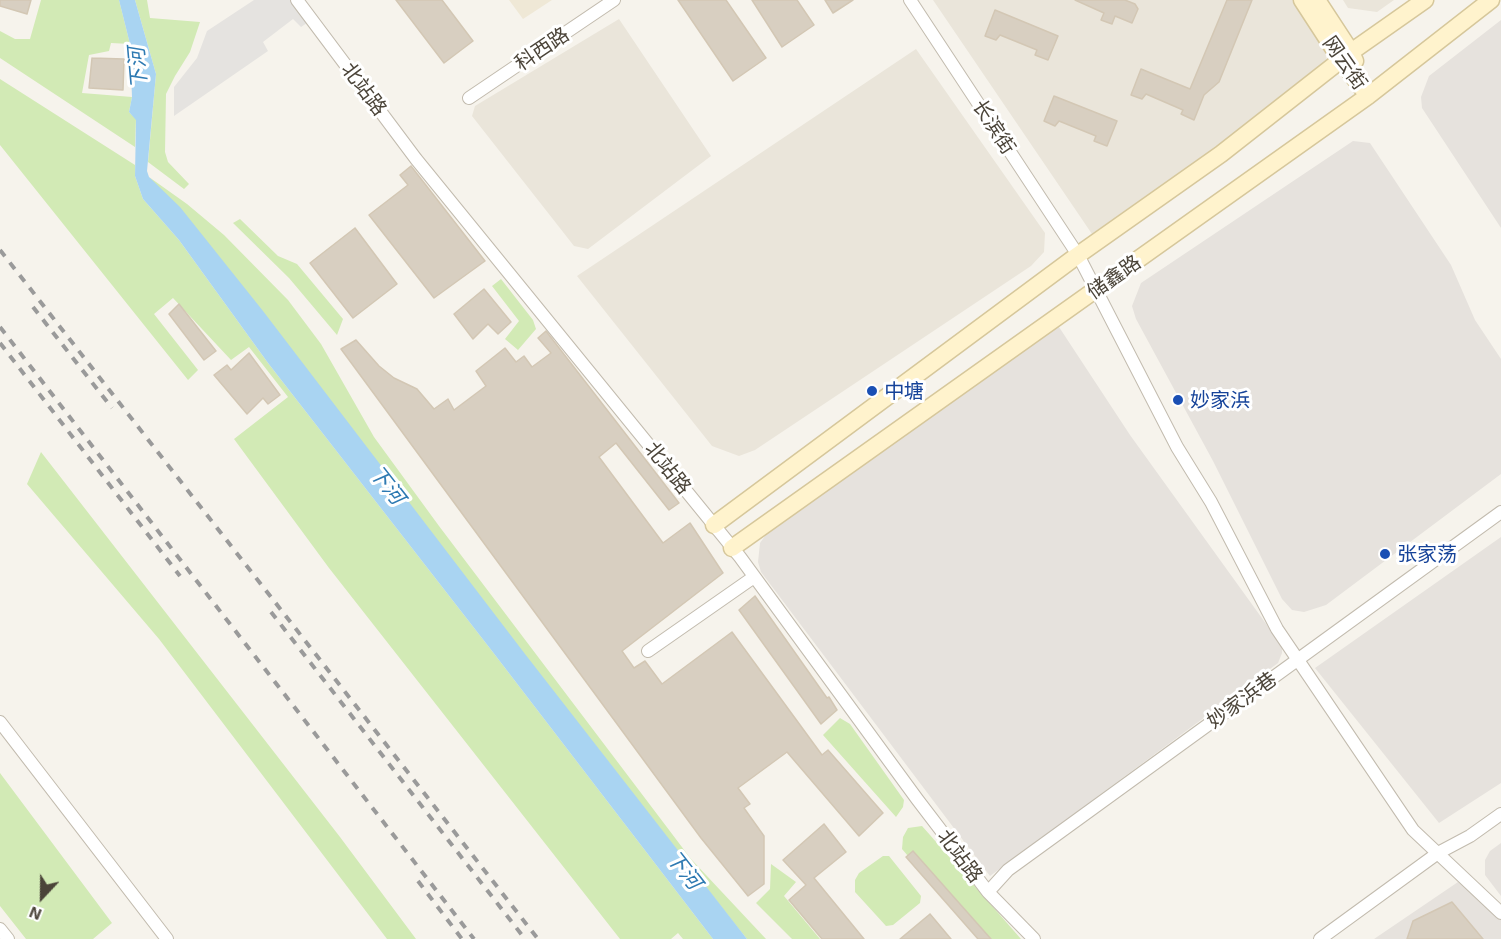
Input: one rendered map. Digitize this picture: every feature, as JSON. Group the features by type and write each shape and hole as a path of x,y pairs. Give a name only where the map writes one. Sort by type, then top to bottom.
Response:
{"street":[{"name":"北站路","path":"297,0 416,159 732,548 917,800 988,892 1034,939"},
{"name":"科西路","path":"469,98 614,0"},
{"name":"长滨街","path":"910,0 1078,255 1177,447 1211,502 1277,629 1413,830 1501,913"},
{"name":"网云街","path":"1302,0 1346,56"},
{"name":"网云街","path":"1317,0 1368,96"},
{"name":"储鑫路","path":"714,525 1078,255 1221,154 1346,56 1425,0"},
{"name":"储鑫路","path":"732,548 1368,96 1491,0"},
{"name":"妙家浜巷","path":"988,892 1008,870 1501,512"},
{"path":"648,651 754,577"},
{"path":"0,722 167,939"},
{"path":"1320,939 1438,853 1470,836 1501,814"},
{"path":"0,929 8,939"}],"shaded area":[{"path":"254,0 291,0 307,23 301,27 293,19 263,42 268,51 174,116 174,87 197,58 207,31"},
{"path":"509,0 552,0 523,19"},
{"path":"933,0 1293,0 1323,45 1327,60 1322,72 1092,234"},
{"path":"1343,0 1394,0 1377,12 1348,8"},
{"path":"619,19 711,156 588,249 574,246 472,116 475,106"},
{"path":"1501,20 1501,228 1422,108 1421,97 1429,76"},
{"path":"916,49 1045,233 1044,252 1031,266 755,450 739,456 712,446 577,276"},
{"path":"1353,141 1370,143 1451,265 1475,320 1501,359 1501,474 1326,605 1304,612 1292,610 1282,599 1213,461 1136,319 1132,306 1141,283"},
{"path":"1034,322 1059,327 1130,435 1282,646 1282,653 1278,663 990,876 761,572 758,562 760,543 775,522"},
{"path":"1501,537 1501,783 1439,823 1315,668"},
{"path":"1501,843 1501,896 1485,875 1485,860 1490,851"},
{"path":"1458,882 1501,916 1501,939 1374,939"}],"green space":[{"path":"41,0 119,0 130,44 111,43 109,51 89,55 82,93 132,97 129,112 136,119 135,147 0,58 0,31 15,39 30,39"},
{"path":"135,0 147,0 150,18 200,22 190,52 166,94 165,152 168,162 189,184 184,189 148,162 156,74"},
{"path":"0,79 135,165 135,176 143,199 179,240 268,363 713,939 683,939 678,933 671,939 620,939 329,568 234,439 288,397 249,347 231,360 173,298 154,314 198,370 188,380 0,145"},
{"path":"149,177 187,204 224,235 288,300 321,344 374,437 439,526 691,859 766,939 747,939 734,923"},
{"path":"240,219 278,256 297,264 343,319 337,335 289,278 233,223"},
{"path":"501,279 533,320 536,329 518,350 505,339 519,321 492,286"},
{"path":"41,452 340,837 416,939 387,939 159,639 27,484"},
{"path":"840,718 850,724 904,800 903,807 896,817 823,735"},
{"path":"0,773 112,923 93,939 26,939 0,906"},
{"path":"922,826 1021,939 979,939 902,849 903,837 908,828"},
{"path":"883,856 889,856 921,896 920,903 893,925 886,926 855,892 855,880 859,873"},
{"path":"771,864 796,882 784,896 820,939 792,939 756,903 770,889"}],"water":[{"name":"下河","path":"119,0 135,0 156,74 147,171 149,177 180,207 263,311 525,654 747,939 713,939 268,363 179,240 143,199 135,176 136,120 129,112 132,97 130,44"}],"building":[{"path":"0,0 31,0 27,14 0,6"},
{"path":"396,0 442,0 473,41 444,63"},
{"path":"678,0 726,0 766,58 733,81"},
{"path":"752,0 797,0 814,25 782,47"},
{"path":"825,0 853,0 833,13"},
{"path":"1075,0 1125,0 1135,4 1138,9 1132,23 1115,16 1112,24 1101,20 1104,13"},
{"path":"1227,0 1252,0 1219,82 1204,95 1194,120 1181,114 1183,110 1146,94 1142,99 1131,95 1141,69 1190,89"},
{"path":"995,10 1058,36 1048,60 1035,55 1037,50 1000,35 996,40 985,36"},
{"path":"92,58 124,59 123,90 89,88"},
{"path":"1054,96 1117,121 1107,146 1094,141 1096,136 1059,121 1055,126 1044,121"},
{"path":"411,166 485,261 434,298 369,215 408,185 400,175"},
{"path":"355,228 397,284 353,318 310,263"},
{"path":"484,289 511,322 498,334 488,324 473,339 454,314"},
{"path":"179,304 216,351 204,360 169,314"},
{"path":"546,331 679,503 669,510 616,443 599,457 663,543 690,523 723,573 622,651 634,668 645,661 662,684 732,632 822,755 828,750 883,813 859,836 787,752 738,788 750,804 744,808 764,836 764,884 748,896 701,838 341,349 356,340 379,366 394,378 417,389 434,409 448,399 454,410 486,386 476,371 505,348 516,362 524,356 532,367 551,353 538,338"},
{"path":"249,353 280,395 268,404 263,398 247,414 214,375 227,365 231,370"},
{"path":"755,596 837,710 821,724 739,610"},
{"path":"824,824 846,852 814,878 864,939 822,939 789,900 806,885 783,860"},
{"path":"913,851 991,939 978,939 906,857"},
{"path":"1452,902 1483,939 1407,939 1413,921"},
{"path":"930,914 951,939 900,939"}],"railway":[{"path":"0,250 538,939"},
{"path":"33,307 112,408"},
{"path":"0,327 474,939"},
{"path":"0,343 180,576"},
{"path":"271,612 525,939"},
{"path":"418,881 462,939"}],"place":[{"name":"中塘","path":"872,391"},
{"name":"妙家浜","path":"1178,400"},
{"name":"张家荡","path":"1385,554"}]}
